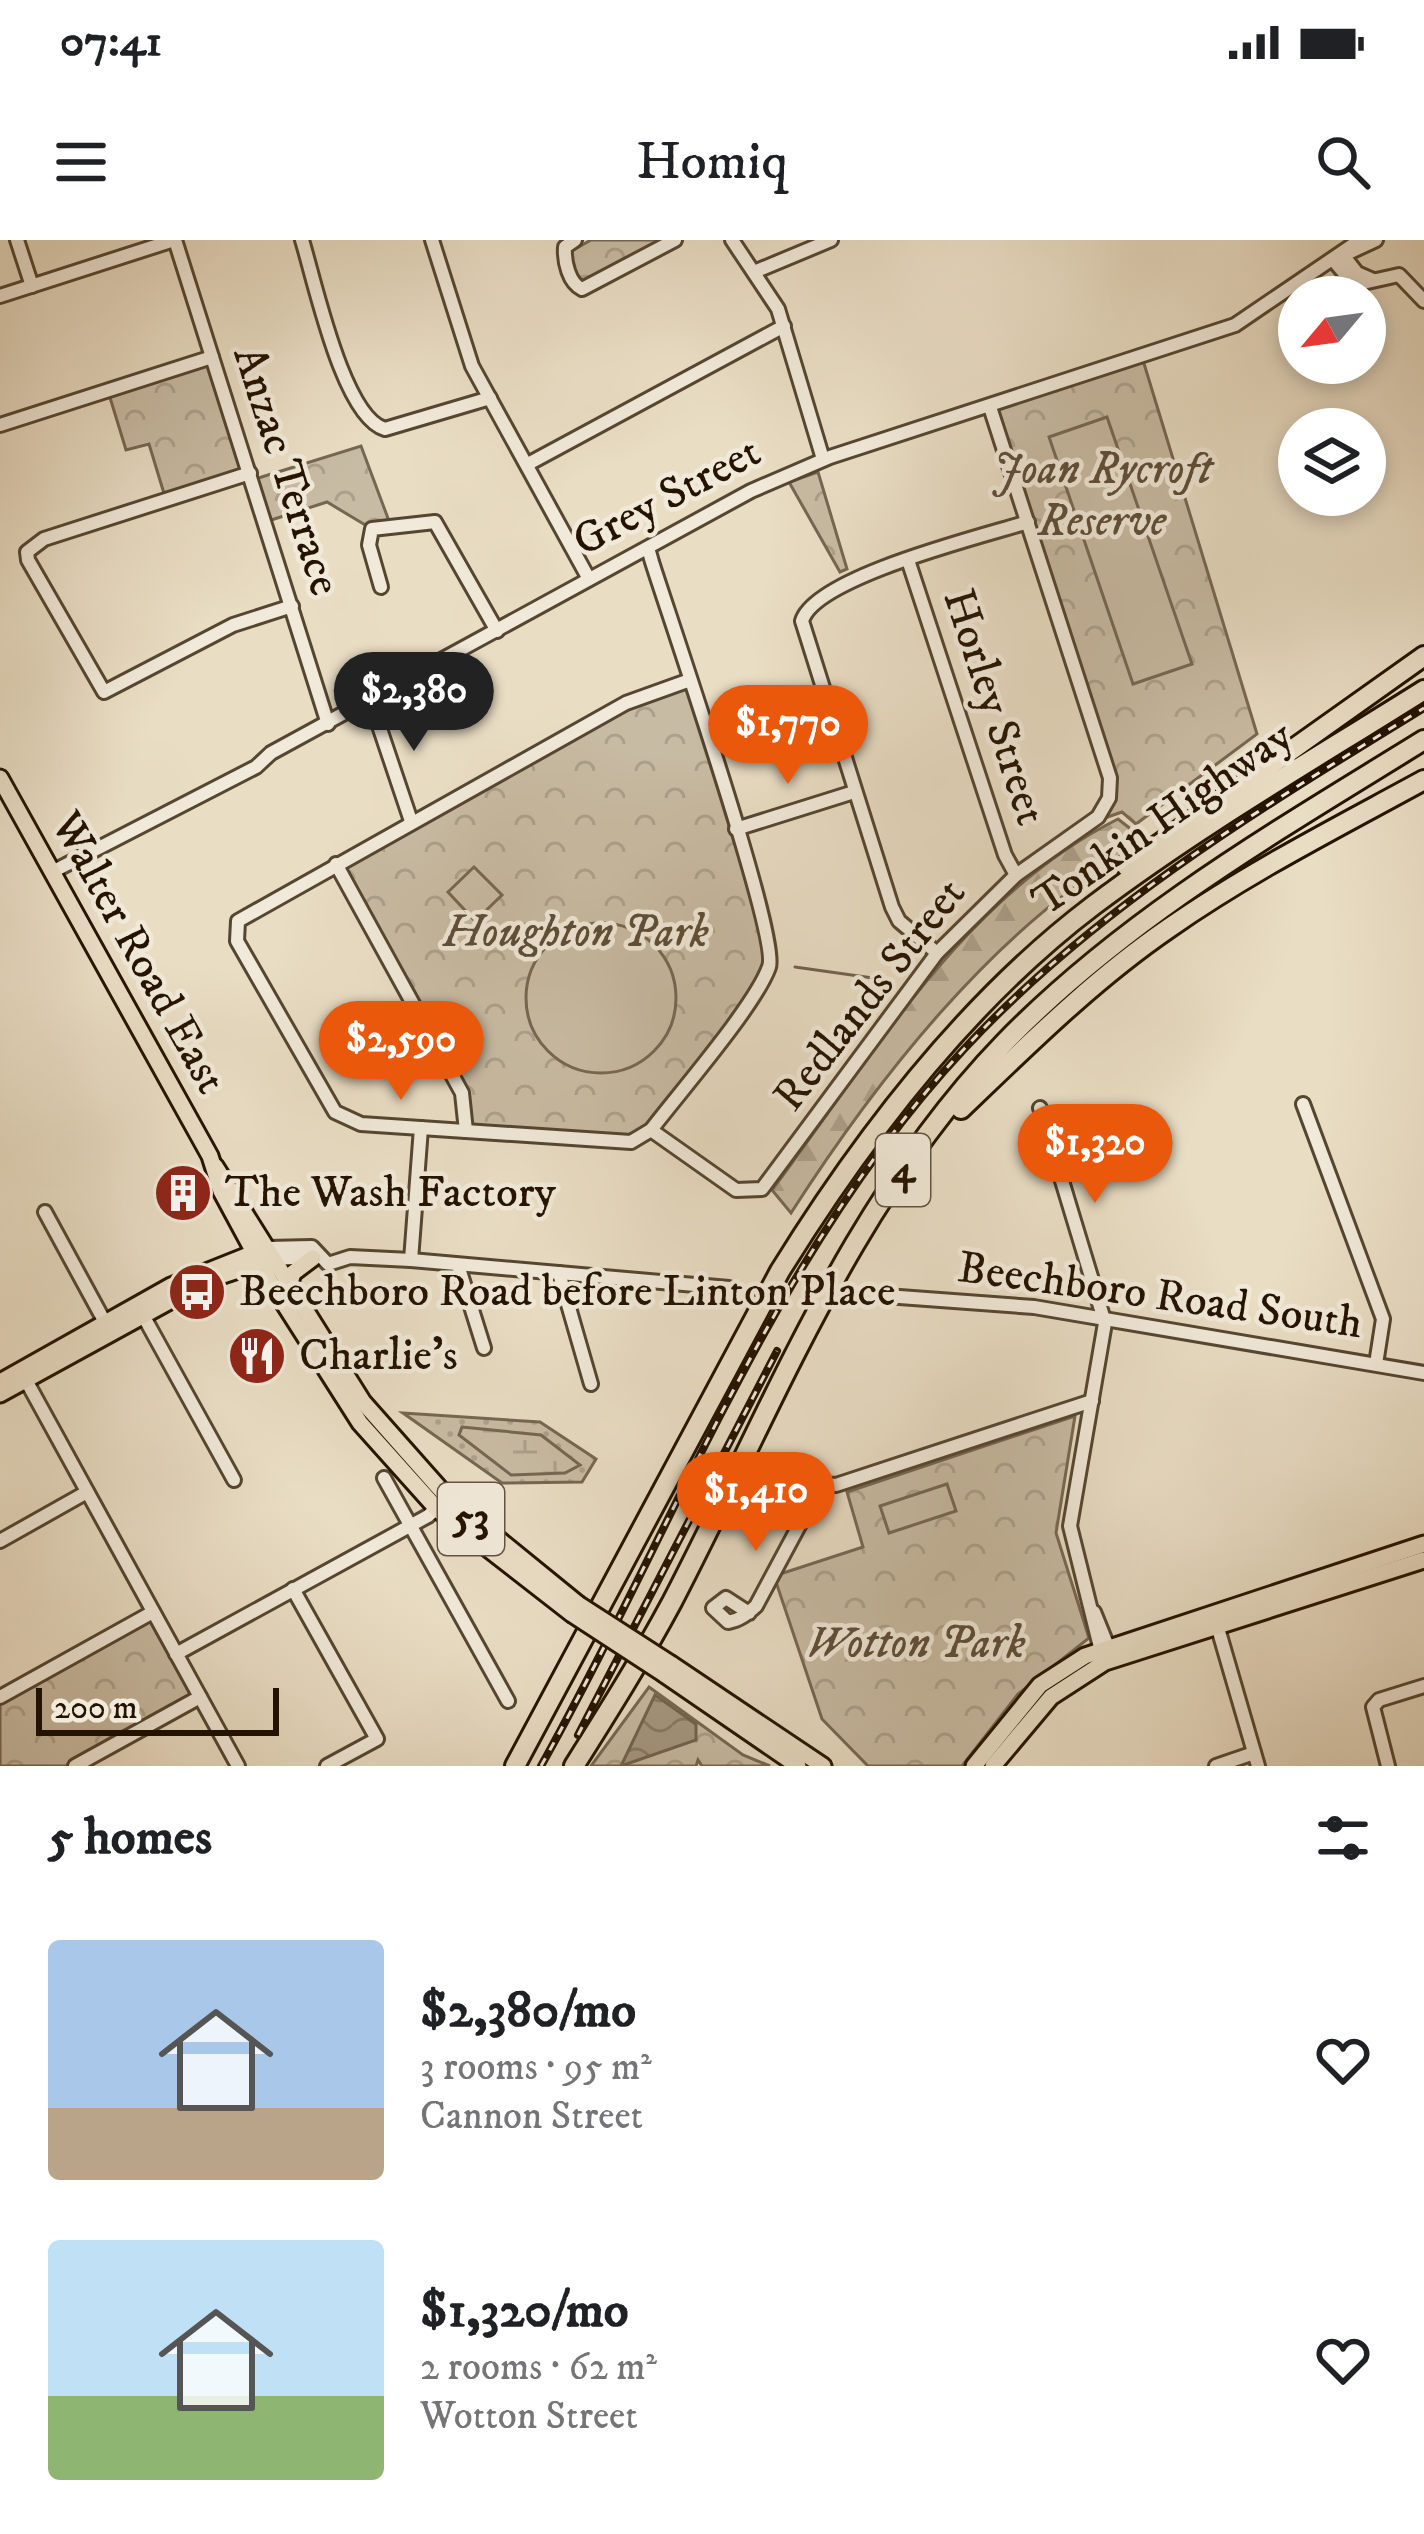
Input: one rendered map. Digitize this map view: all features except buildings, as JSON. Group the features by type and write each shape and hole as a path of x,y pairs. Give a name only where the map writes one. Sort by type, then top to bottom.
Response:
{"highway":[{"path":"1056,938 1078,908 1179,827 1424,656"},
{"name":"Tonkin Highway","path":"514,1766 804,1232 944,1049 1056,938 1167,854 1424,690"},
{"name":"Tonkin Highway","path":"577,1766 670,1605 821,1297 919,1149 1002,1045 1100,955 1206,875 1424,740"},
{"path":"919,1149 1067,1008 1141,947 1247,877 1424,780"}],"main road":[{"name":"Walter Road East","path":"0,778 213,1163 243,1230 264,1255"},
{"name":"Walter Road East","path":"213,1163 231,1183 264,1255"},
{"path":"0,1394 23,1375 214,1265 243,1230"},
{"path":"214,1265 264,1255"},
{"path":"140,1310 264,1255"},
{"name":"53","path":"264,1255 363,1402 438,1499"},
{"name":"53","path":"264,1255 344,1402 438,1499 575,1609 824,1766"},
{"path":"289,1286 293,1273 317,1256"},
{"path":"0,1382 23,1375"},
{"path":"1209,1621 1267,1594 1424,1544"},
{"path":"974,1766 1064,1668 1424,1560"},
{"path":"1267,1594 1303,1598"},
{"path":"993,1766 1014,1726 1104,1657"},
{"name":"53","path":"668,1669 798,1766"}],"street":[{"path":"17,240 32,286"},
{"path":"0,296 174,240"},
{"name":"Anzac Terrace","path":"174,240 328,724"},
{"path":"302,240 352,398 372,424 385,429 490,398"},
{"path":"432,240 472,366 590,579"},
{"path":"575,240 565,248 565,257 574,285 582,289 675,240"},
{"path":"731,240 784,326 826,458"},
{"path":"758,277 831,240"},
{"name":"Grey Street","path":"1341,257 1360,240"},
{"name":"Grey Street","path":"52,872 721,506 826,458 1235,325 1376,240"},
{"path":"1341,257 1354,285 1399,275 1424,301"},
{"path":"527,464 784,326"},
{"path":"0,424 212,357"},
{"path":"937,953 899,921 892,907 802,621 811,605 841,586 1028,522 990,407"},
{"path":"250,473 44,539 27,552 28,560 104,692 233,626 292,606"},
{"path":"381,587 369,545 372,529 435,522 497,631"},
{"name":"Redlands Street","path":"651,1130 736,1190 754,1192 771,1181 937,953 1016,874 1093,822 1107,805 1108,771 1028,522"},
{"path":"648,548 690,680 772,946 771,963 651,1130 622,1144 362,1124 335,1112 237,940 233,921 626,703 690,680"},
{"name":"Horley Street","path":"908,560 1005,855 1016,874"},
{"path":"371,701 411,821"},
{"path":"736,829 854,792"},
{"path":"336,864 462,1093 466,1131"},
{"path":"1303,1104 1382,1318 1376,1364"},
{"path":"1040,1108 1104,1318 1070,1526 1104,1657"},
{"path":"411,1260 421,1128"},
{"path":"44,1212 108,1327"},
{"path":"264,1255 312,1247 328,1264 350,1257 411,1260 728,1288"},
{"path":"458,1265 484,1348"},
{"path":"559,1273 591,1384"},
{"name":"Beechboro Road South","path":"886,1296 1034,1306 1424,1373"},
{"path":"140,1310 234,1480"},
{"path":"23,1375 238,1766"},
{"path":"790,1496 796,1486 836,1485 1092,1401"},
{"path":"384,1478 508,1701"},
{"path":"749,1613 800,1522 812,1483"},
{"path":"800,1522 836,1485"},
{"path":"0,1540 87,1492"},
{"path":"176,1654 408,1525 438,1499"},
{"path":"293,1589 377,1738 327,1766"},
{"path":"0,1697 153,1612"},
{"path":"1209,1621 1256,1760 1216,1766"},
{"path":"1388,1766 1373,1707 1379,1700 1424,1686"},
{"path":"75,1766 200,1697"}],"green space":[{"path":"591,240 667,240 586,283 574,274 570,252"},
{"path":"212,357 250,473 166,500 149,444 126,450 108,391"},
{"name":"Joan Rycroft Reserve","path":"1142,357 1257,734 1136,824 1122,812 1093,822 1110,791 990,407"},
{"path":"1107,417 1192,664 1133,684 1049,437"},
{"path":"361,446 392,529 372,529 327,502 265,522 252,480"},
{"path":"818,472 847,569 840,572 789,482"},
{"name":"Houghton Park","path":"690,680 772,946 763,979 642,1138 466,1131 466,1106 336,864 626,703"},
{"path":"1118,819 1132,830 1129,851 1031,922 940,1012 860,1112 791,1213 772,1190 925,984 1013,891 1063,852"},
{"path":"474,867 502,895 475,921 448,892"},
{"path":"601,923 630,928 654,945 671,969 676,998 671,1027 654,1051 630,1068 601,1073 572,1068 548,1051 531,1027 526,998 531,969 548,945 572,928"},
{"path":"403,1413 540,1422 596,1459 582,1482 502,1483"},
{"name":"Wotton Park","path":"1075,1416 1056,1533 1089,1638 1018,1694 962,1766 868,1766 822,1719 774,1576 863,1547 847,1492"},
{"path":"462,1427 541,1435 580,1465 565,1473 511,1475 459,1435"},
{"path":"947,1484 956,1511 889,1533 880,1506"},
{"path":"153,1612 200,1697 75,1766 0,1766 0,1697"},
{"path":"649,1687 743,1755 770,1766 702,1766 698,1760 696,1766 591,1766"}],"water":[{"path":"655,1695 696,1724 696,1740 621,1766"}],"waterway":[{"path":"795,967 887,980"}],"railway":[{"path":"541,1766 782,1302 897,1128 965,1048 1069,949 1242,822 1424,708"},
{"path":"578,1735 777,1351"}],"place":[{"name":"The Wash Factory","path":"183,1193"},
{"name":"Beechboro Road before Linton Place","path":"197,1292"},
{"name":"Charlie's","path":"257,1356"}]}
